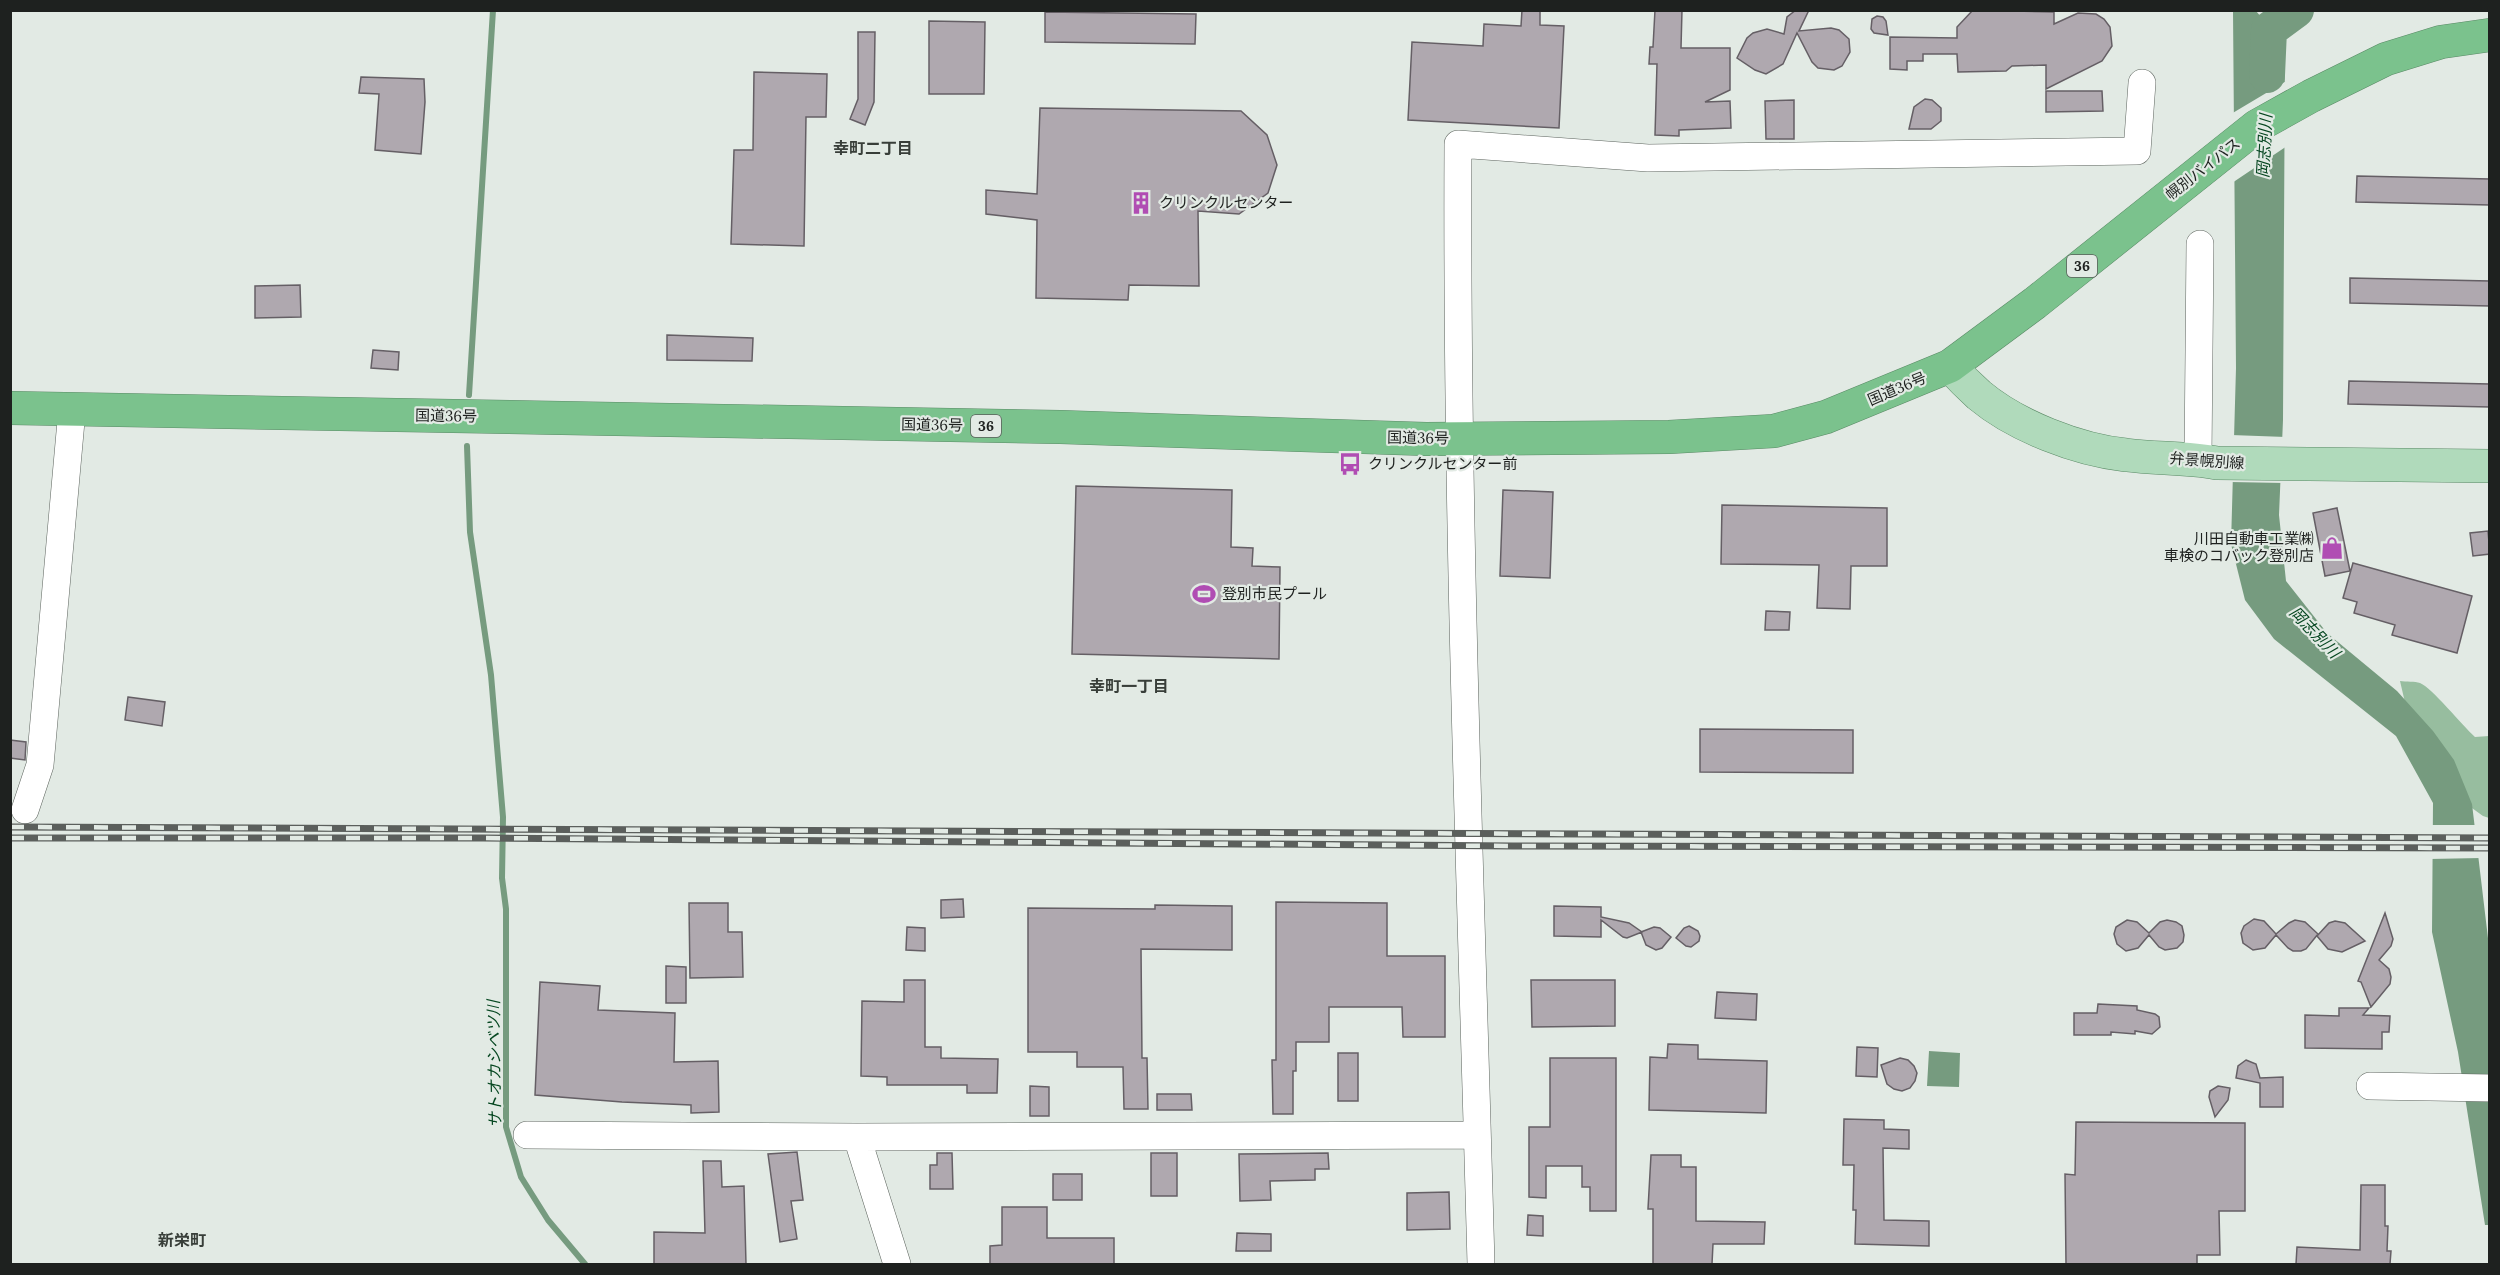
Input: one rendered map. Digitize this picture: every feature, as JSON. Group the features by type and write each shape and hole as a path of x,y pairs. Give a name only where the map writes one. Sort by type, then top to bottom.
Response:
{"highway":[{"name":"幌別バイパス","path":"1950,366 2035,303 2258,126 2386,58 2441,42 2490,35"},
{"name":"国道36号","path":"10,408 1048,427 1459,438 1669,437 1774,431 1826,417 1950,366"}],"main road":[{"name":"弁景幌別線","path":"1950,366 1979,395 2006,413 2056,438 2091,449 2125,455 2290,465 2490,466"}],"street":[{"path":"1481,1264 1467,832 1459,438 1458,144 1648,158 2137,151 2142,83"},
{"path":"2200,244 2208,461"},
{"path":"25,810 40,765 72,410"},
{"path":"2370,1086 2490,1088"},
{"path":"527,1135 857,1137 1477,1135"},
{"path":"857,1137 897,1264"}],"shaded area":[{"path":"2400,681 2418,682 2425,686 2475,737 2489,736 2489,818 2465,803 2407,711"}],"water":[{"path":"2233,11 2256,11 2285,45 2283,420 2279,515 2286,581 2327,633 2397,691 2433,731 2454,760 2472,804 2490,955 2489,1225 2485,1225 2458,1052 2432,932 2433,803 2396,736 2274,639 2245,600 2231,544 2236,368"},
{"path":"1929,1051 1960,1053 1959,1087 1927,1086"}],"pier":[{"path":"2288,80 2287,146 2232,183 2231,114"},
{"path":"2231,435 2286,437 2284,483 2230,482"},
{"path":"2430,825 2478,825 2481,858 2429,859"}],"building":[{"path":"1522,10 1540,10 1540,25 1564,26 1559,128 1408,120 1412,42 1483,46 1484,24 1521,26"},
{"path":"1655,10 1682,10 1681,48 1730,48 1730,90 1705,102 1730,101 1731,128 1679,130 1679,136 1655,135 1657,64 1649,64 1650,47 1653,47"},
{"path":"1796,10 1809,10 1799,31 1831,28 1839,30 1849,39 1850,52 1842,66 1834,70 1818,68 1812,62 1797,33 1783,64 1766,74 1755,70 1737,58 1747,38 1753,33 1767,29 1784,34 1787,17"},
{"path":"1973,10 2054,12 2054,24 2078,13 2096,14 2110,27 2112,46 2102,61 2046,89 2046,65 2012,66 2006,71 1958,72 1957,54 1923,54 1923,61 1907,61 1907,70 1890,69 1890,37 1957,38 1957,27"},
{"path":"1045,12 1196,14 1195,44 1045,42"},
{"path":"1877,16 1883,17 1886,21 1888,35 1874,33 1871,29 1872,19"},
{"path":"929,21 985,22 984,94 929,94"},
{"path":"858,32 875,32 874,102 865,125 850,119 858,99"},
{"path":"754,72 827,74 826,117 806,117 804,246 731,244 734,150 753,150"},
{"path":"361,77 424,79 425,102 421,154 375,150 379,94 359,93"},
{"path":"2046,91 2102,91 2103,111 2046,112"},
{"path":"1925,99 1932,100 1941,108 1941,121 1931,129 1909,129 1914,107"},
{"path":"1794,100 1794,139 1766,139 1765,101"},
{"name":"クリンクルセンター","path":"1040,108 1241,111 1267,135 1277,165 1268,193 1239,214 1198,211 1199,286 1129,285 1128,300 1036,298 1037,220 986,214 986,190 1037,194"},
{"path":"2357,176 2490,179 2490,205 2356,202"},
{"path":"2350,278 2490,281 2490,306 2350,303"},
{"path":"300,285 301,317 255,318 255,286"},
{"path":"667,335 753,338 752,361 667,360"},
{"path":"373,350 399,352 398,370 371,368"},
{"path":"2349,381 2490,384 2490,407 2348,404"},
{"path":"1076,486 1232,490 1231,547 1253,548 1252,566 1280,567 1279,659 1072,654"},
{"path":"1503,490 1553,492 1550,578 1500,576"},
{"path":"1722,505 1887,508 1887,566 1851,566 1850,609 1817,608 1819,565 1721,564"},
{"path":"2337,508 2350,571 2325,576 2313,513"},
{"path":"2488,531 2490,554 2473,556 2470,533"},
{"path":"2353,563 2472,596 2457,653 2392,635 2395,625 2354,613 2357,602 2343,598"},
{"path":"1766,611 1790,612 1789,630 1765,630"},
{"path":"128,697 165,702 162,726 125,720"},
{"path":"1700,729 1853,730 1853,773 1700,772"},
{"path":"10,740 26,742 25,760 10,758"},
{"path":"963,899 964,917 941,918 941,900"},
{"path":"1276,902 1387,903 1387,956 1445,956 1445,1037 1403,1037 1402,1007 1329,1007 1329,1042 1296,1042 1293,1114 1273,1114 1272,1060 1276,1060"},
{"path":"689,903 728,903 728,932 742,932 743,977 690,978"},
{"path":"1155,905 1232,906 1232,950 1141,949 1142,1058 1147,1058 1148,1109 1124,1109 1123,1067 1077,1067 1077,1052 1028,1052 1028,908 1155,909"},
{"path":"1554,906 1601,907 1601,917 1629,923 1642,932 1627,938 1623,937 1601,920 1601,937 1554,936"},
{"path":"2385,913 2393,939 2391,946 2379,960 2389,969 2390,984 2371,1007 2361,982 2358,981"},
{"path":"2254,919 2264,921 2276,934 2295,920 2305,922 2318,934 2306,949 2301,951 2288,948 2276,935 2265,948 2253,950 2243,943 2241,933 2244,926"},
{"path":"2127,920 2137,922 2149,933 2160,922 2167,920 2176,922 2182,926 2183,942 2177,948 2165,950 2159,947 2149,935 2138,948 2126,951 2117,944 2114,934 2116,927"},
{"path":"2335,921 2345,923 2365,941 2342,952 2328,949 2317,936 2329,923"},
{"path":"1689,926 1698,931 1700,936 1699,941 1691,947 1676,938 1684,928"},
{"path":"907,927 925,928 925,951 906,950"},
{"path":"1654,927 1660,928 1671,937 1662,948 1656,950 1646,945 1641,932"},
{"path":"666,966 686,967 686,1003 666,1003"},
{"path":"904,980 925,980 925,1047 941,1047 941,1058 998,1059 997,1093 967,1093 967,1085 887,1085 887,1077 861,1076 862,1001 904,1002"},
{"path":"1531,980 1615,980 1615,1026 1532,1027"},
{"path":"540,982 600,986 598,1010 675,1013 674,1062 718,1061 719,1112 691,1113 691,1105 535,1095"},
{"path":"1717,992 1757,994 1756,1020 1715,1018"},
{"path":"2098,1004 2137,1006 2137,1010 2159,1017 2160,1027 2152,1034 2135,1031 2135,1034 2111,1032 2111,1035 2074,1035 2074,1013 2097,1013"},
{"path":"2339,1008 2369,1008 2363,1015 2390,1016 2389,1032 2382,1032 2382,1049 2305,1048 2305,1015 2339,1016"},
{"path":"1668,1044 1698,1045 1698,1059 1767,1061 1766,1113 1649,1110 1650,1057 1667,1058"},
{"path":"1857,1047 1878,1048 1877,1077 1856,1076"},
{"path":"1338,1053 1358,1053 1358,1101 1338,1101"},
{"path":"1550,1058 1616,1058 1616,1211 1590,1211 1590,1187 1582,1187 1582,1166 1546,1166 1546,1198 1529,1197 1529,1127 1550,1127"},
{"path":"1900,1058 1908,1060 1917,1073 1910,1088 1902,1091 1887,1084 1881,1065"},
{"path":"2246,1060 2256,1064 2260,1078 2283,1077 2283,1107 2260,1107 2260,1083 2236,1078 2238,1066"},
{"path":"1030,1086 1049,1087 1049,1116 1030,1116"},
{"path":"2218,1086 2230,1088 2228,1100 2215,1117 2209,1097 2210,1091"},
{"path":"1157,1094 1191,1094 1192,1110 1157,1110"},
{"path":"1844,1119 1884,1120 1884,1129 1909,1130 1909,1149 1883,1148 1884,1220 1929,1221 1929,1246 1855,1244 1854,1165 1843,1165"},
{"path":"2076,1122 2245,1123 2245,1211 2219,1211 2220,1255 2197,1255 2197,1264 2066,1264 2065,1174 2075,1175"},
{"path":"797,1152 803,1200 791,1201 797,1239 780,1242 768,1154"},
{"path":"937,1153 952,1153 953,1189 930,1189 930,1165 937,1165"},
{"path":"1151,1153 1177,1153 1177,1196 1151,1196"},
{"path":"1328,1153 1329,1169 1315,1169 1315,1180 1270,1181 1271,1200 1240,1201 1239,1154"},
{"path":"1651,1155 1681,1155 1681,1167 1696,1167 1696,1221 1765,1222 1764,1244 1713,1244 1712,1264 1653,1264 1653,1209 1648,1209"},
{"path":"703,1161 721,1161 722,1187 744,1186 746,1264 654,1264 654,1232 705,1233"},
{"path":"1053,1174 1082,1174 1082,1200 1053,1200"},
{"path":"2361,1185 2385,1185 2385,1226 2388,1226 2387,1251 2391,1251 2390,1264 2296,1264 2297,1247 2360,1250"},
{"path":"1449,1192 1450,1229 1407,1230 1407,1193"},
{"path":"1002,1207 1047,1207 1047,1238 1114,1238 1114,1264 990,1264 990,1246 1002,1245"},
{"path":"1528,1215 1543,1216 1543,1236 1527,1235"},
{"path":"1237,1233 1271,1234 1271,1251 1236,1251"}],"waterway":[{"path":"469,395 493,10"},
{"name":"岡志別川","path":"2267,75 2269,30 2296,10"},
{"name":"サトオカシベツ川","path":"467,446 470,532 491,675 503,817 502,878 506,909 506,1127 521,1177 548,1220 585,1264"}],"railway":[{"path":"10,827 2490,838"},
{"path":"10,838 483,838 1513,846 2490,848"}],"place":[{"name":"クリンクルセンター","path":"1141,203"},
{"name":"クリンクルセンター前","path":"1350,464"},
{"name":"川田自動車工業㈱ 車検のコバック登別店","path":"2332,548"},
{"name":"登別市民プール","path":"1204,594"}],"district":[{"name":"幸町二丁目","path":"873,148"},
{"name":"幸町一丁目","path":"1129,686"},
{"name":"新栄町","path":"182,1240"}]}
